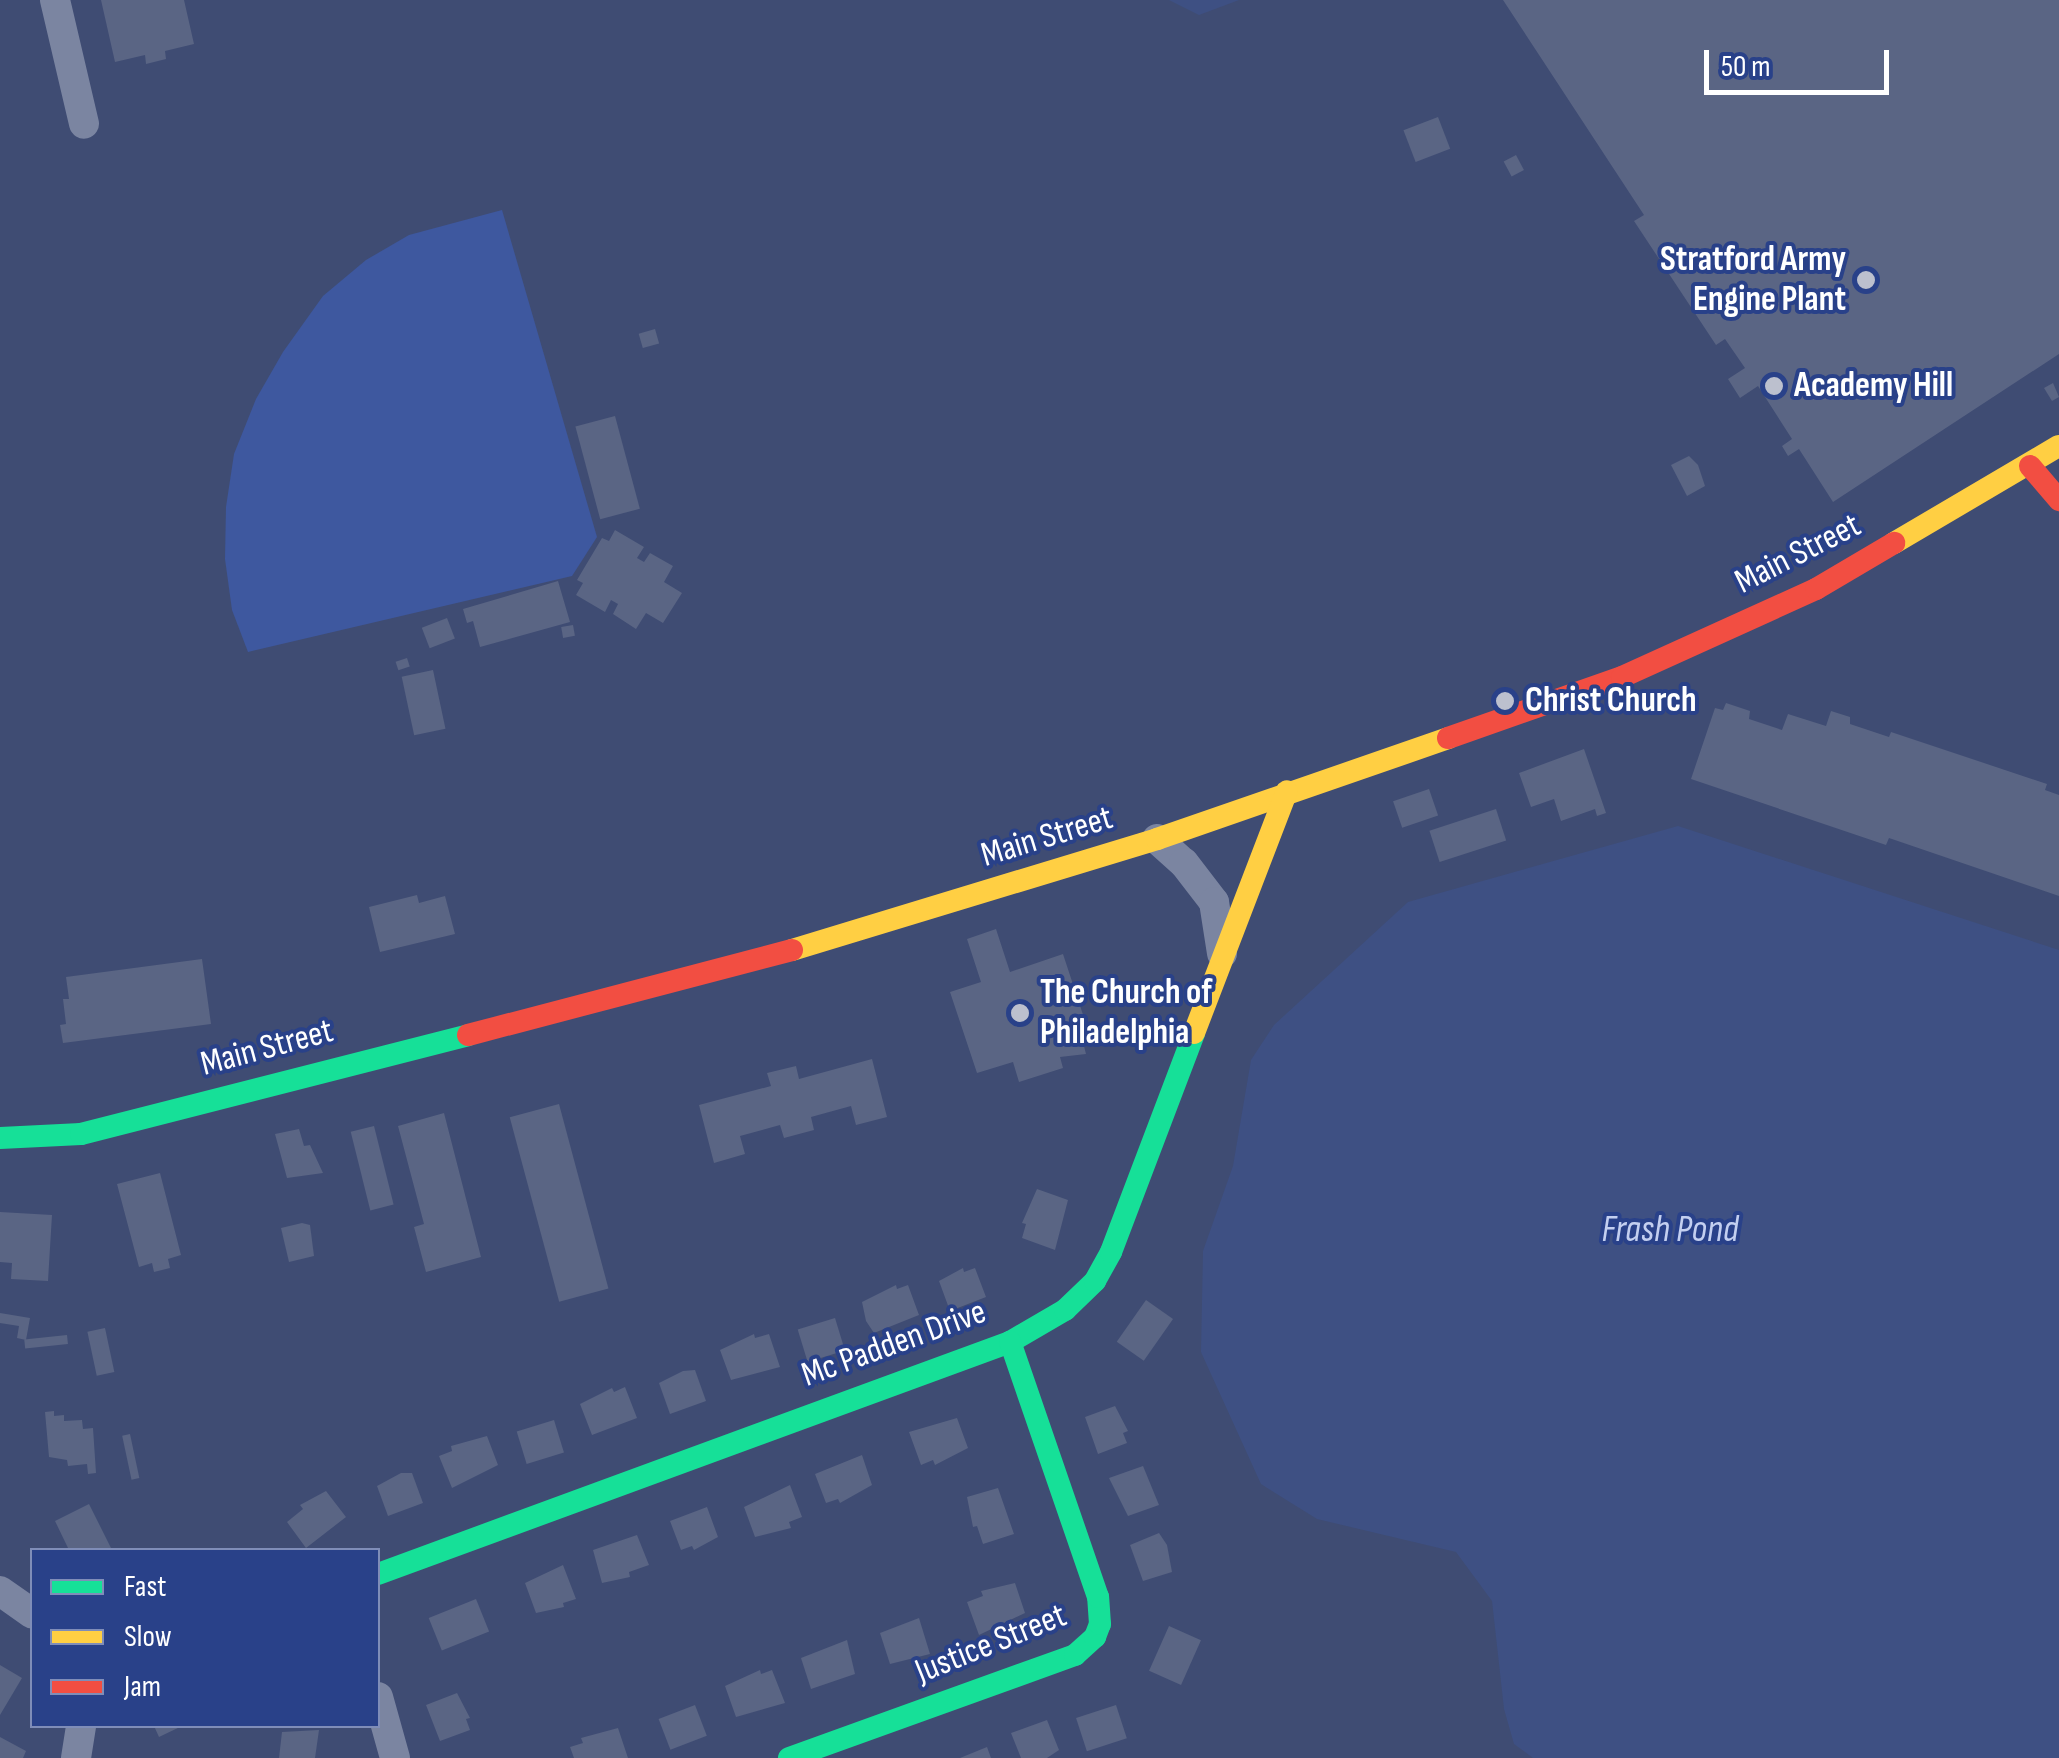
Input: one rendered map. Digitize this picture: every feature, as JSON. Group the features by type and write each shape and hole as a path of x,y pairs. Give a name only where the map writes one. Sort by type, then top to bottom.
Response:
{"main road":[{"name":"Main Street","path":"0,1138 82,1134 476,1033 856,933 1157,839 1622,677 1816,589 2059,446"},
{"path":"2030,466 2059,500"},
{"name":"Mc Padden Drive","path":"380,1573 1010,1342 1065,1310 1095,1282 1111,1252 1287,791"},
{"name":"Justice Street","path":"789,1758 1075,1655 1095,1637 1101,1610 1098,1597 1010,1342"}],"street":[{"path":"54,0 84,124"},
{"name":"Mc Padden Drive","path":"1157,839 1184,863 1214,902 1222,956"},
{"path":"0,1591 30,1612"},
{"path":"380,1704 395,1758"},
{"path":"76,1758 81,1728"}],"shaded area":[{"path":"502,210 597,537 572,576 248,652 232,610 225,559 226,507 234,454 256,399 283,352 323,296 366,260 409,235"}],"water":[{"path":"1169,0 1239,0 1199,15"},
{"name":"Frash Pond","path":"1678,826 2059,950 2059,1758 1533,1758 1514,1744 1504,1709 1492,1601 1456,1552 1317,1519 1261,1484 1201,1352 1203,1251 1233,1166 1251,1060 1274,1025 1408,902"}],"building":[{"path":"101,0 184,0 194,44 165,51 166,59 146,64 145,55 115,62"},
{"name":"Stratford Army Engine Plant","path":"1503,0 2059,0 2059,354 1833,502 1799,449 1788,456 1782,446 1792,439 1758,386 1740,398 1728,379 1745,368 1725,339 1716,345 1634,221 1644,215"},
{"path":"1438,117 1450,149 1416,162 1403,130"},
{"path":"1516,155 1524,170 1512,177 1504,162"},
{"path":"655,329 659,343 643,348 639,334"},
{"path":"2053,383 2059,397 2052,401 2044,388"},
{"path":"615,416 640,509 600,519 575,427"},
{"path":"1689,456 1698,465 1705,486 1687,496 1671,465"},
{"path":"615,530 644,547 637,558 644,562 650,553 673,566 664,582 682,593 663,623 646,613 636,629 613,614 618,604 611,600 605,612 576,595 583,583 577,580 602,538 609,541"},
{"path":"558,581 570,622 480,647 473,621 467,623 463,609"},
{"path":"447,618 455,639 430,648 422,628"},
{"path":"573,625 575,636 563,638 561,627"},
{"path":"407,658 410,667 398,670 396,662"},
{"path":"433,670 445,729 414,735 402,677"},
{"path":"1726,703 1750,711 1749,719 1782,730 1788,714 1826,726 1831,711 1850,717 1850,724 1889,737 1891,732 2047,784 2045,790 2059,795 2059,896 1889,838 1886,845 1691,779 1715,708 1723,710"},
{"path":"1584,749 1606,813 1597,816 1595,809 1561,821 1554,799 1531,807 1519,773"},
{"path":"1429,789 1438,815 1402,828 1393,801"},
{"path":"1496,809 1506,840 1440,862 1429,831"},
{"path":"417,895 419,903 445,896 455,934 380,952 369,907"},
{"path":"996,929 1010,972 1063,954 1091,1039 1083,1042 1086,1054 1060,1057 1063,1068 1019,1082 1013,1062 977,1073 950,992 981,982 967,939"},
{"path":"202,959 211,1024 63,1043 63,999 69,999 66,977"},
{"path":"872,1059 887,1117 856,1125 851,1106 811,1117 814,1130 784,1138 780,1125 740,1136 745,1154 714,1163 699,1105 771,1086 767,1073 796,1066 799,1079"},
{"path":"559,1104 608,1288 559,1302 510,1117"},
{"path":"444,1113 481,1257 426,1272 414,1227 424,1224 398,1126"},
{"path":"374,1126 394,1205 370,1210 351,1132"},
{"path":"299,1129 304,1146 310,1145 323,1173 287,1178 275,1134"},
{"path":"160,1173 181,1255 168,1259 170,1268 154,1272 152,1263 139,1267 117,1184"},
{"path":"1037,1189 1068,1200 1055,1250 1022,1238 1026,1224 1022,1223"},
{"path":"0,1212 52,1215 48,1281 11,1279 12,1263 0,1262"},
{"path":"310,1225 314,1256 289,1262 281,1228"},
{"path":"963,1268 964,1272 975,1268 986,1297 950,1311 939,1281"},
{"path":"896,1285 897,1289 908,1285 919,1315 874,1333 866,1321 862,1302"},
{"path":"1146,1300 1173,1319 1144,1361 1117,1342"},
{"path":"0,1313 30,1318 26,1340 17,1338 19,1326 0,1323"},
{"path":"835,1318 845,1351 808,1362 798,1329"},
{"path":"105,1328 114,1372 97,1376 87,1332"},
{"path":"754,1334 755,1338 769,1334 780,1367 731,1380 720,1350"},
{"path":"67,1335 68,1344 25,1348 24,1339"},
{"path":"695,1370 706,1401 670,1414 659,1383 683,1371"},
{"path":"625,1387 637,1418 592,1435 580,1404 612,1388 614,1392"},
{"path":"1115,1406 1128,1431 1123,1433 1127,1443 1098,1454 1085,1417"},
{"path":"54,1411 54,1416 64,1415 64,1421 82,1420 83,1429 93,1428 96,1473 88,1474 87,1464 68,1466 67,1460 49,1457 45,1412"},
{"path":"957,1418 968,1448 935,1465 933,1460 921,1465 909,1432"},
{"path":"554,1420 564,1453 527,1464 517,1431"},
{"path":"130,1434 139,1478 132,1480 122,1436"},
{"path":"487,1436 498,1465 452,1488 439,1456 452,1451 451,1446"},
{"path":"862,1455 872,1485 840,1503 838,1499 826,1503 815,1474"},
{"path":"1143,1466 1159,1505 1128,1516 1109,1478"},
{"path":"401,1473 412,1473 423,1503 388,1516 377,1486"},
{"path":"790,1485 802,1517 789,1522 791,1528 755,1537 744,1507"},
{"path":"998,1488 1014,1534 983,1544 977,1526 973,1527 967,1497"},
{"path":"326,1491 346,1517 306,1548 287,1522 303,1509 300,1505"},
{"path":"89,1504 111,1548 68,1548 55,1521"},
{"path":"707,1507 718,1537 694,1550 692,1546 681,1550 670,1521"},
{"path":"1159,1533 1167,1545 1172,1572 1143,1581 1130,1545"},
{"path":"637,1535 649,1565 629,1572 630,1577 602,1583 593,1550"},
{"path":"563,1565 576,1599 563,1603 564,1607 536,1613 525,1583"},
{"path":"1015,1583 1025,1613 979,1635 967,1602 983,1596 981,1591"},
{"path":"476,1599 489,1631 442,1651 429,1618"},
{"path":"919,1618 930,1654 890,1664 880,1633"},
{"path":"1169,1626 1201,1640 1181,1685 1149,1671"},
{"path":"847,1640 855,1674 811,1689 801,1658"},
{"path":"0,1665 22,1678 0,1715"},
{"path":"760,1670 761,1674 772,1670 785,1703 736,1717 725,1686"},
{"path":"457,1693 470,1718 466,1719 470,1730 440,1741 426,1705"},
{"path":"695,1705 707,1736 670,1750 659,1719"},
{"path":"1116,1705 1127,1738 1087,1751 1076,1718"},
{"path":"1047,1720 1059,1750 1047,1758 1021,1758 1011,1733"},
{"path":"155,1728 178,1728 159,1737"},
{"path":"618,1728 628,1758 574,1758 570,1747 583,1743 581,1738"},
{"path":"319,1730 315,1758 279,1758 282,1732"},
{"path":"0,1737 26,1751 23,1758 0,1758"},
{"path":"987,1747 991,1758 960,1758"}],"traffic: fast":[{"path":"380,1573 1010,1342 1065,1310 1095,1281 1111,1252 1194,1033"},
{"path":"0,1138 81,1134 468,1035"},
{"path":"789,1758 1075,1655 1095,1637 1100,1624 1098,1597 1010,1342"}],"traffic: slow":[{"path":"1894,543 2059,446"},
{"path":"792,950 1157,839 1448,738"},
{"path":"1194,1033 1287,791"}],"traffic: jam":[{"path":"2030,466 2059,500"},
{"path":"1448,738 1622,677 1816,589 1894,543"},
{"path":"468,1035 792,950"}],"place":[{"name":"Stratford Army Engine Plant","path":"1866,280"},
{"name":"Academy Hill","path":"1774,386"},
{"name":"Christ Church","path":"1505,701"},
{"name":"The Church of Philadelphia","path":"1020,1013"}]}
